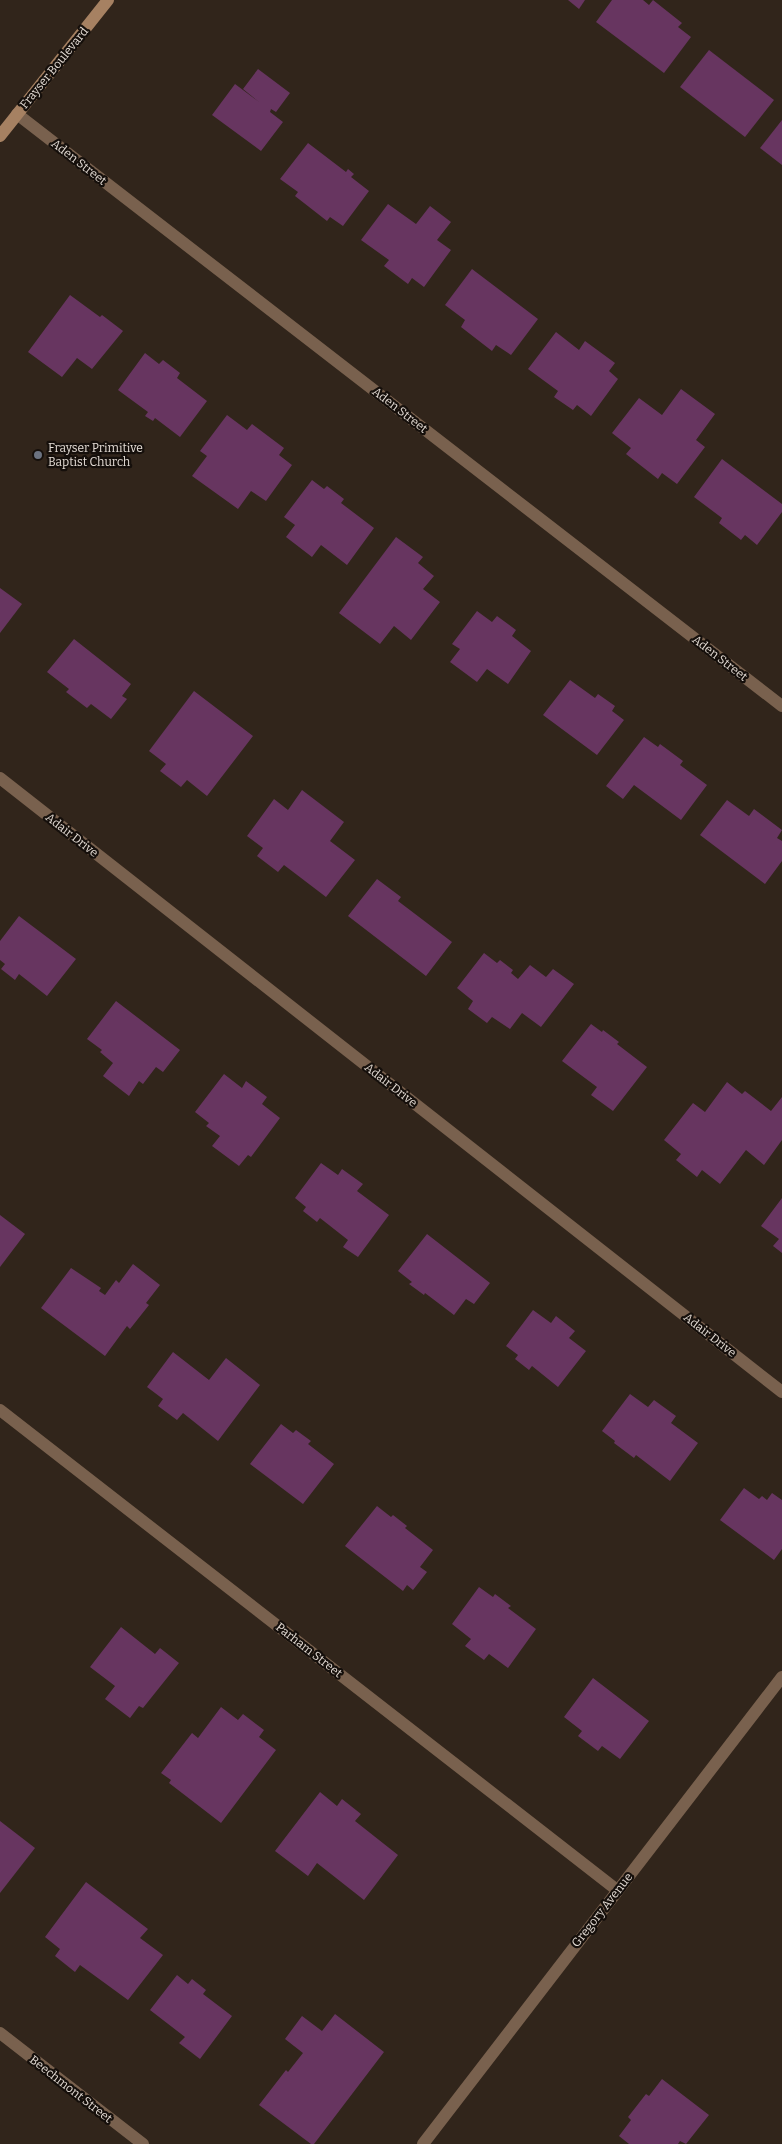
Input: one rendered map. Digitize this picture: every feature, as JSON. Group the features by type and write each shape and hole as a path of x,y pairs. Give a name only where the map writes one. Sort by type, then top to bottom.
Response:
{"main road":[{"name":"Frayser Boulevard","path":"0,136 108,0"}],"street":[{"name":"Aden Street","path":"17,114 782,706"},
{"name":"Adair Drive","path":"0,778 782,1392"},
{"name":"Parham Street","path":"0,1410 617,1890"},
{"name":"Gregory Avenue","path":"423,2144 782,1677"},
{"name":"Beechmont Street","path":"0,2033 143,2144"}],"building":[{"path":"568,0 585,0 579,9"},
{"path":"612,0 643,0 649,5 653,0 682,23 678,27 691,37 664,73 596,22"},
{"path":"709,50 774,100 745,137 680,87"},
{"path":"258,69 290,93 276,112 271,109 270,112 283,122 261,151 212,115 235,84 259,102 243,89"},
{"path":"782,120 782,165 760,148"},
{"path":"308,143 346,172 348,169 354,174 351,177 369,191 343,226 330,217 327,221 295,196 298,192 280,179"},
{"path":"388,204 416,224 430,206 451,222 437,240 451,250 424,287 412,278 408,284 384,266 389,260 361,240"},
{"path":"472,269 538,319 511,355 496,345 492,351 461,327 465,320 445,305"},
{"path":"70,295 123,331 92,369 77,358 62,377 28,352"},
{"path":"556,332 579,350 585,341 615,363 609,371 618,379 591,416 577,405 573,410 554,397 558,391 528,369"},
{"path":"145,353 159,364 163,360 180,373 177,378 207,401 180,437 155,418 153,421 145,416 148,412 118,390"},
{"path":"681,389 715,414 696,440 705,447 677,484 662,473 658,479 626,454 631,448 612,433 639,398 662,415"},
{"path":"227,415 247,430 252,424 284,448 279,455 292,465 266,501 251,491 238,509 192,476 207,456 200,451"},
{"path":"722,459 782,504 782,512 757,545 745,535 741,540 719,523 722,518 694,497"},
{"path":"312,480 324,489 327,486 344,499 341,503 374,528 347,565 321,545 312,557 286,537 295,525 284,517"},
{"path":"396,537 423,557 418,563 434,576 423,589 440,602 411,640 394,626 380,644 339,613"},
{"path":"0,588 22,604 0,633"},
{"path":"477,611 492,622 497,616 516,630 512,636 531,651 508,684 487,669 477,682 450,662 460,649 452,644"},
{"path":"74,639 131,684 122,696 127,699 111,719 91,704 87,708 66,692 69,689 47,672"},
{"path":"570,680 595,698 598,694 615,706 612,711 624,720 597,755 543,715"},
{"path":"194,691 253,736 207,796 187,780 181,787 160,771 166,764 149,751"},
{"path":"644,737 658,747 660,744 683,761 680,765 707,785 681,820 634,785 623,799 606,786"},
{"path":"302,790 344,822 330,841 355,860 326,897 284,865 278,872 257,856 263,848 247,836 274,799 288,810"},
{"path":"727,800 749,816 754,809 782,830 777,838 782,841 782,861 765,884 700,835"},
{"path":"377,879 401,897 398,901 452,942 426,976 348,916"},
{"path":"19,916 76,959 47,996 19,974 15,980 1,969 5,964 0,960 0,941"},
{"path":"484,953 497,963 500,960 513,970 511,973 518,979 530,965 546,977 553,969 574,984 541,1027 522,1013 510,1029 492,1017 487,1023 468,1009 473,1001 457,988"},
{"path":"116,1001 180,1050 163,1072 156,1067 143,1084 139,1081 129,1096 103,1076 113,1063 100,1052 102,1050 87,1039"},
{"path":"591,1024 619,1042 617,1044 647,1067 613,1111 591,1095 597,1087 562,1061"},
{"path":"224,1074 242,1088 246,1081 267,1097 262,1104 280,1118 251,1157 248,1155 239,1166 212,1146 220,1136 206,1126 209,1123 195,1112"},
{"path":"727,1082 742,1094 745,1091 771,1111 782,1097 782,1140 764,1165 746,1150 720,1184 702,1170 697,1177 676,1160 681,1154 664,1140 693,1103 705,1112"},
{"path":"321,1163 338,1175 342,1169 363,1184 357,1191 389,1215 358,1257 343,1247 348,1240 320,1218 317,1222 303,1211 306,1207 295,1198"},
{"path":"782,1198 782,1253 773,1246 779,1239 761,1226"},
{"path":"0,1215 25,1234 0,1267"},
{"path":"427,1234 490,1283 474,1304 466,1299 454,1315 425,1293 424,1295 409,1284 412,1282 398,1271"},
{"path":"133,1264 160,1285 146,1303 149,1305 130,1329 127,1326 105,1356 41,1308 71,1268 101,1288 99,1291 105,1295 116,1280 119,1283"},
{"path":"533,1310 551,1323 556,1316 575,1331 569,1338 586,1351 558,1387 532,1366 529,1370 515,1359 518,1355 506,1346"},
{"path":"173,1352 209,1380 226,1358 260,1385 218,1441 183,1413 177,1420 158,1406 163,1399 147,1387"},
{"path":"630,1394 648,1407 654,1400 676,1416 671,1423 698,1443 670,1481 636,1455 634,1458 602,1431"},
{"path":"281,1424 293,1433 296,1430 311,1441 308,1444 334,1464 303,1504 250,1464"},
{"path":"744,1488 759,1499 762,1496 767,1500 772,1493 782,1500 782,1549 774,1560 720,1520"},
{"path":"377,1506 407,1526 405,1528 433,1550 420,1567 427,1572 413,1590 407,1585 403,1591 345,1546"},
{"path":"479,1587 493,1597 495,1594 511,1606 508,1608 536,1629 508,1668 489,1654 484,1660 465,1646 471,1639 452,1624"},
{"path":"121,1627 155,1654 160,1648 179,1663 143,1708 139,1706 130,1718 105,1699 115,1686 90,1667"},
{"path":"593,1678 649,1721 620,1759 602,1746 598,1751 578,1736 582,1731 564,1717"},
{"path":"221,1707 238,1720 243,1714 264,1730 259,1737 276,1750 221,1823 169,1783 171,1780 161,1773 192,1733 198,1738"},
{"path":"320,1792 337,1806 342,1799 361,1814 355,1821 398,1855 364,1900 317,1863 308,1876 275,1851"},
{"path":"0,1821 35,1848 0,1893"},
{"path":"86,1882 148,1929 140,1938 163,1955 128,2000 80,1965 75,1972 55,1956 60,1949 45,1937"},
{"path":"177,1975 188,1984 192,1979 206,1990 203,1994 232,2016 200,2059 179,2043 185,2037 150,2010"},
{"path":"335,2014 384,2052 314,2144 311,2144 259,2105 286,2070 288,2072 303,2053 285,2039 302,2016 322,2031"},
{"path":"662,2079 709,2115 686,2144 680,2141 678,2144 629,2144 619,2136 631,2120 628,2117 646,2094 649,2096"}],"place":[{"name":"Frayser Primitive Baptist Church","path":"38,455"}]}
